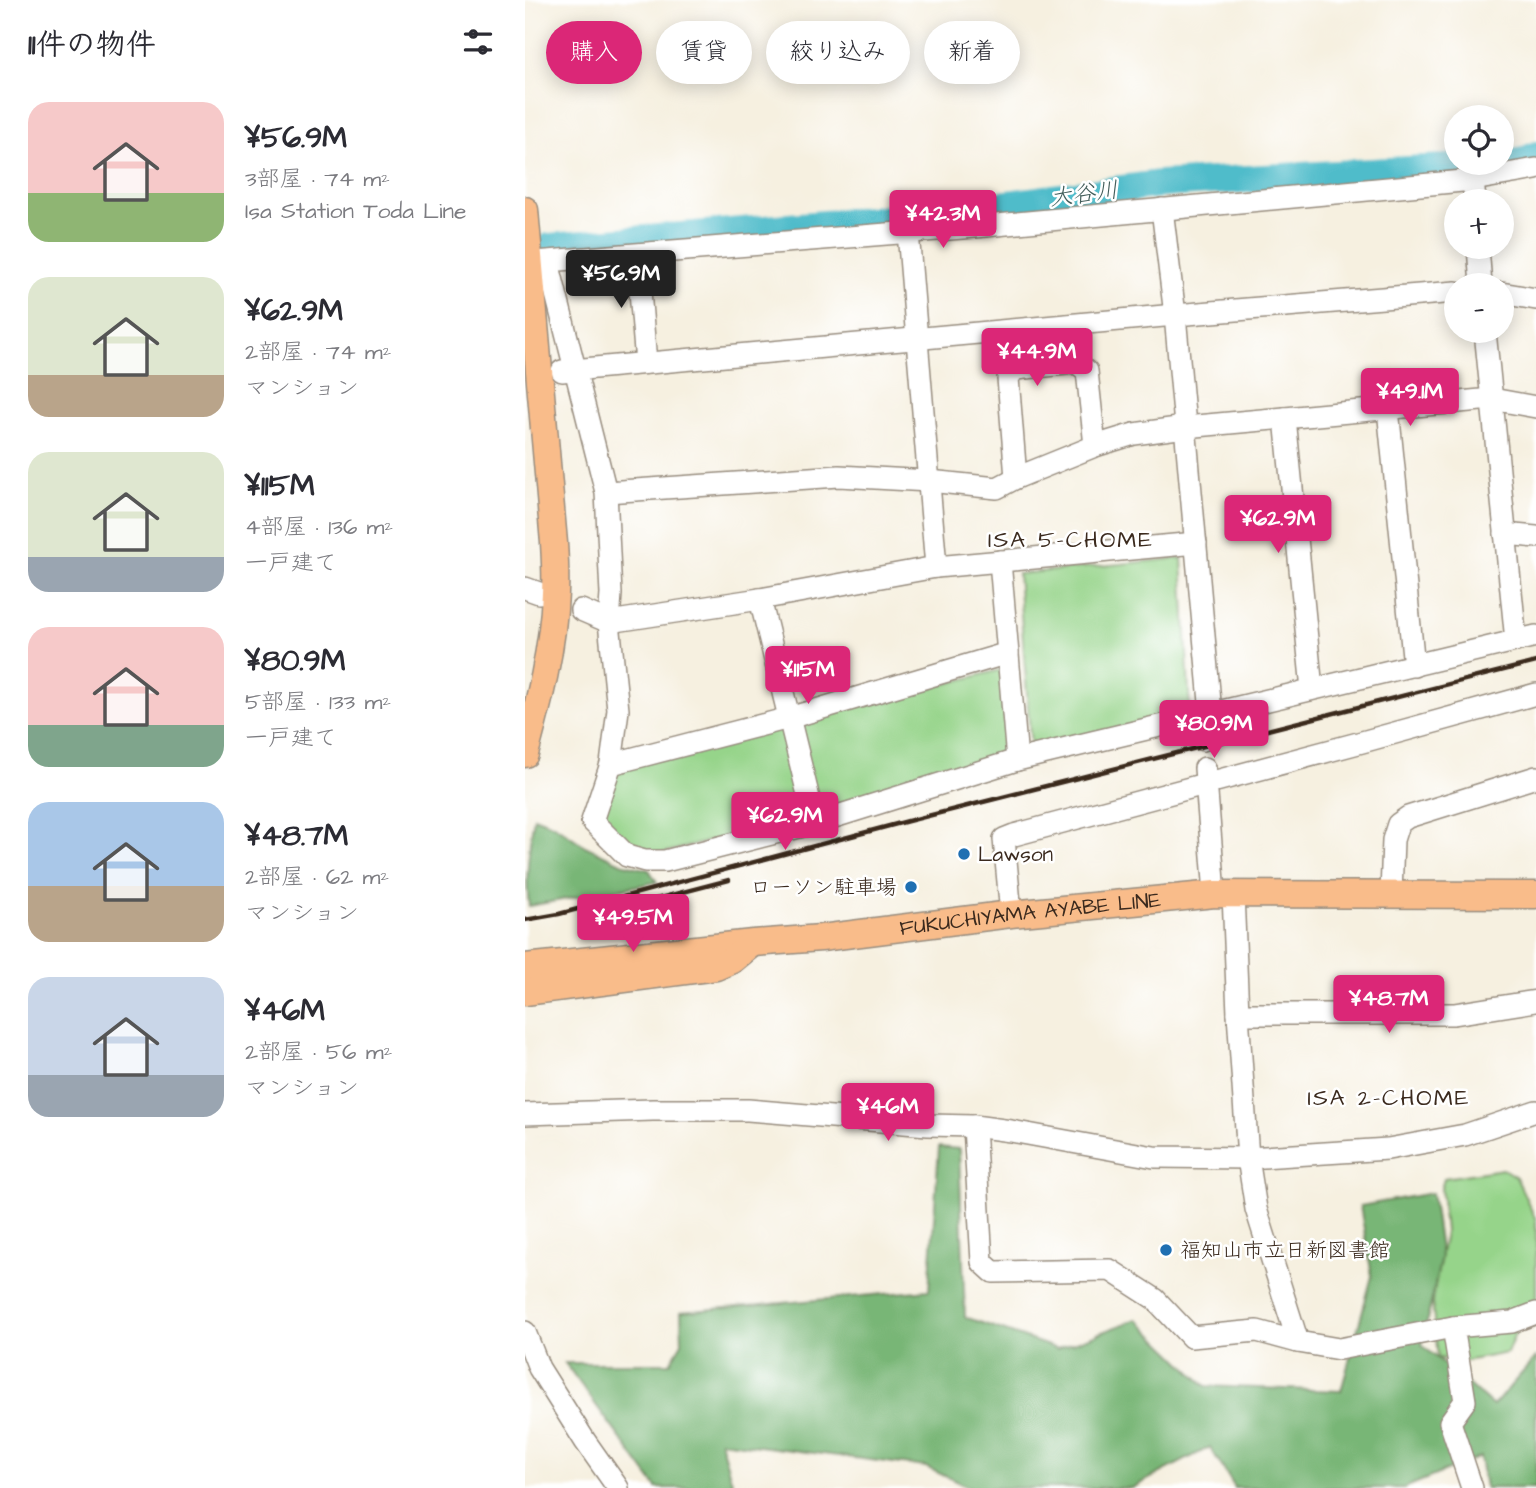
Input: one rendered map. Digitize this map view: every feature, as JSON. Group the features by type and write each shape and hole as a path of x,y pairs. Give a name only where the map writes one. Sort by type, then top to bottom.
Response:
{"main road":[{"path":"525,211 539,262 555,594 540,697 525,754"},
{"name":"FUKUCHIYAMA AYABE LINE","path":"525,967 821,938 1011,914 1224,894 1536,895"},
{"path":"525,992 716,967 732,960 753,943"}],"street":[{"path":"1487,343 1505,534 1526,638 1017,760 814,823 666,861 645,861 627,856 592,821 611,764 618,710 609,622 611,594 607,492 568,370 539,262 975,227 1473,180 1536,169"},
{"path":"1473,180 1474,189"},
{"path":"1162,209 1175,315 1196,543 1206,714 1203,740"},
{"path":"908,232 936,567"},
{"path":"637,255 646,363"},
{"path":"568,370 1444,293"},
{"path":"1514,295 1536,299"},
{"path":"1016,478 1008,378 1015,369 1077,363 1087,371 1095,446"},
{"path":"607,492 839,476 997,488 1095,446 1134,434 1492,399 1536,407"},
{"path":"1388,409 1413,666"},
{"path":"1285,418 1312,689"},
{"path":"1505,534 1536,537"},
{"path":"581,610 609,622 760,599 936,567 1196,543"},
{"path":"1000,561 1017,760"},
{"path":"760,599 814,823"},
{"path":"611,764 789,718 1008,653"},
{"path":"1011,914 1004,839 1207,775 1536,694"},
{"path":"1207,775 1238,1014 1248,1158 1256,1209 1298,1342"},
{"path":"1391,894 1393,840 1398,824 1408,817 1536,777"},
{"path":"1238,1014 1454,1014 1536,1000"},
{"path":"525,1114 748,1110 928,1125 974,1126 1154,1157 1248,1158 1388,1149 1465,1135 1536,1111"},
{"path":"974,1126 982,1262 993,1272 1110,1270 1155,1299 1191,1337 1257,1331 1339,1349 1453,1327 1512,1322 1536,1313"},
{"path":"1453,1327 1465,1401 1450,1422 1472,1488"},
{"path":"525,1332 532,1370 618,1488"}],"green space":[{"path":"1182,558 1190,712 1031,748 1018,574"},
{"path":"1004,669 1014,763 659,854 628,845 602,819 617,767"},
{"path":"534,817 554,825 585,846 621,863 649,870 657,882 529,906 528,862"},
{"path":"939,1147 959,1149 965,1317 1057,1349 1137,1319 1206,1386 1341,1391 1372,1276 1360,1206 1432,1193 1441,1257 1422,1345 1493,1406 1536,1357 1536,1488 1485,1488 1480,1457 1404,1488 1235,1488 1210,1447 1132,1488 970,1488 926,1467 720,1441 736,1488 657,1488 565,1363 670,1363 682,1343 681,1312 929,1290"},
{"path":"1503,1169 1516,1177 1536,1220 1536,1311 1518,1326 1507,1353 1465,1361 1438,1358 1432,1302 1445,1232 1441,1188 1444,1178"}],"waterway":[{"name":"大谷川","path":"549,247 908,217 1160,184 1497,165 1524,161 1536,155"}],"railway":[{"path":"525,920 559,914 908,821 1536,662"},
{"path":"641,903 729,880"}],"place":[{"name":"Lawson","path":"964,854"},
{"name":"ローソン駐車場","path":"911,887"},
{"name":"福知山市立日新図書館","path":"1166,1250"}],"district":[{"name":"ISA 5-CHOME","path":"1071,540"},
{"name":"ISA 2-CHOME","path":"1389,1098"}]}
